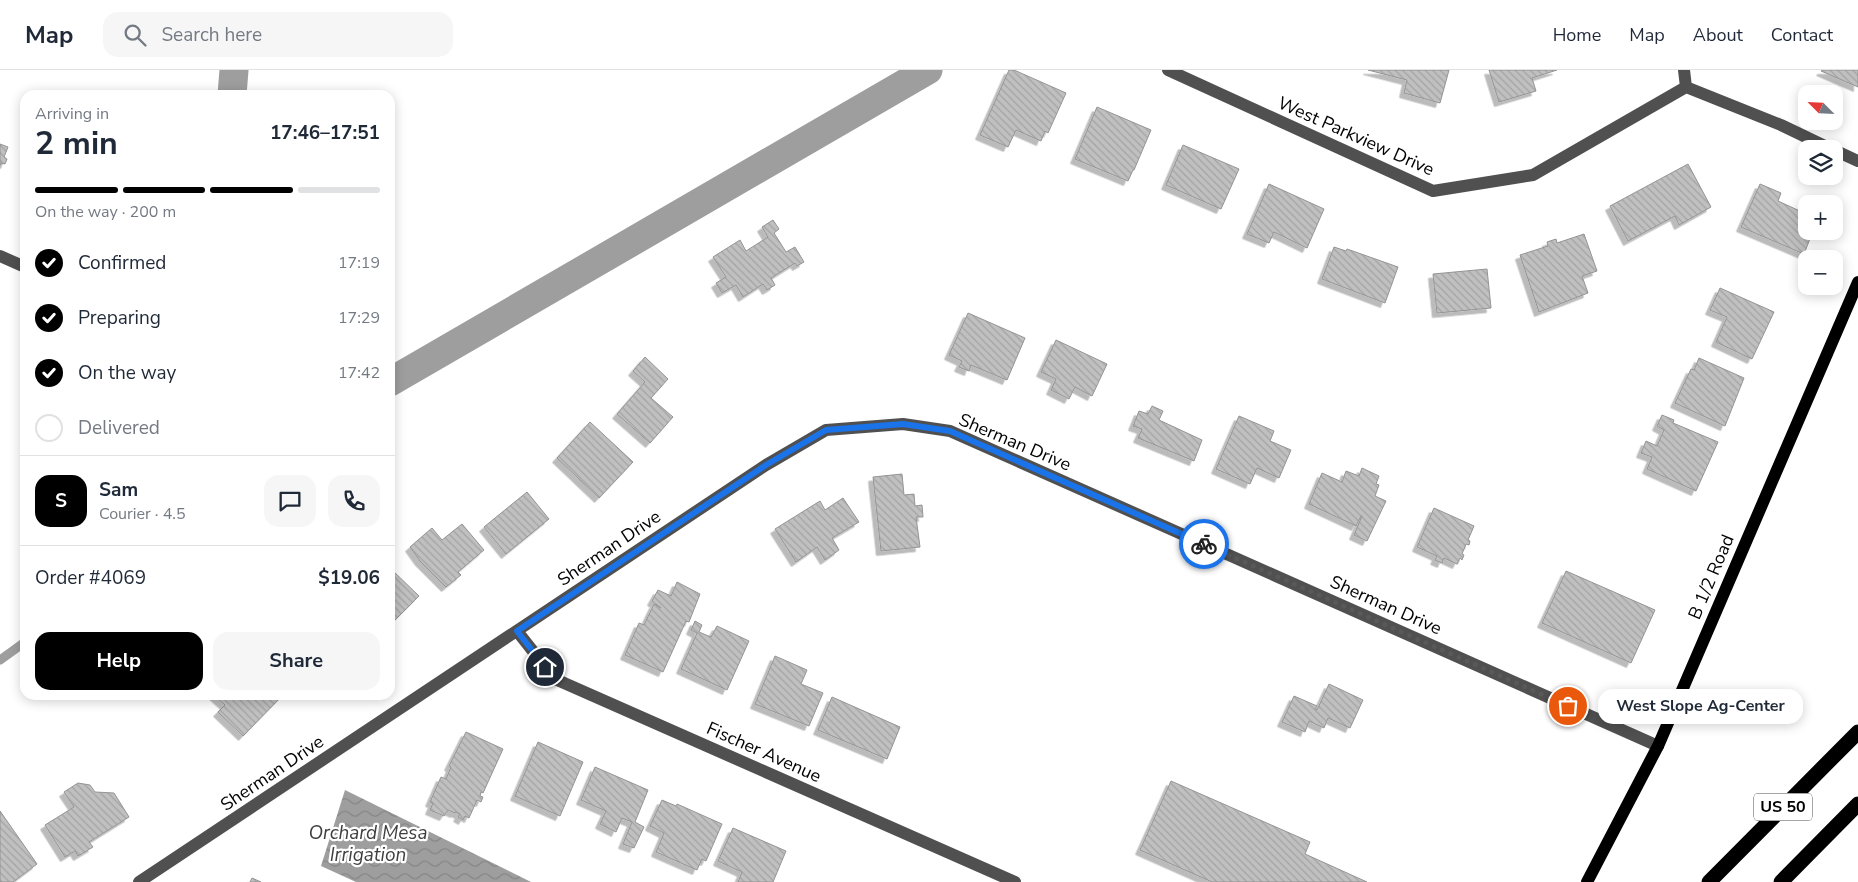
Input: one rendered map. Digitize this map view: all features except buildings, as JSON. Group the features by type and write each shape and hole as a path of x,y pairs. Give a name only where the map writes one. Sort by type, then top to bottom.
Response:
{"highway":[{"name":"US 50","path":"1709,882 1858,732"},
{"name":"US 50","path":"1781,882 1858,804"}],"main road":[{"name":"B 1/2 Road","path":"1587,882 1658,746 1858,282"}],"street":[{"name":"West Parkview Drive","path":"1168,70 1434,191 1532,175 1686,87"},
{"path":"1684,70 1686,87 1814,140"},
{"path":"1843,154 1858,161"},
{"path":"0,256 20,266"},
{"name":"Sherman Drive","path":"139,882 766,465 826,430 903,424 950,431 1658,746"},
{"name":"Fischer Avenue","path":"517,631 555,679 1015,882"}],"water":[{"name":"Orchard Mesa Irrigation","path":"345,790 531,882 356,882 321,866"}],"waterway":[{"path":"232,90 234,70"},
{"path":"395,379 928,70"},
{"path":"0,660 20,646"}],"way so far":[{"path":"1204,544 1568,706"}],"place":[{"name":"West Slope Ag-Center","path":"1568,706"}],"route":[{"path":"545,667 517,631 766,465 826,430 903,424 950,431 1204,544"}]}
